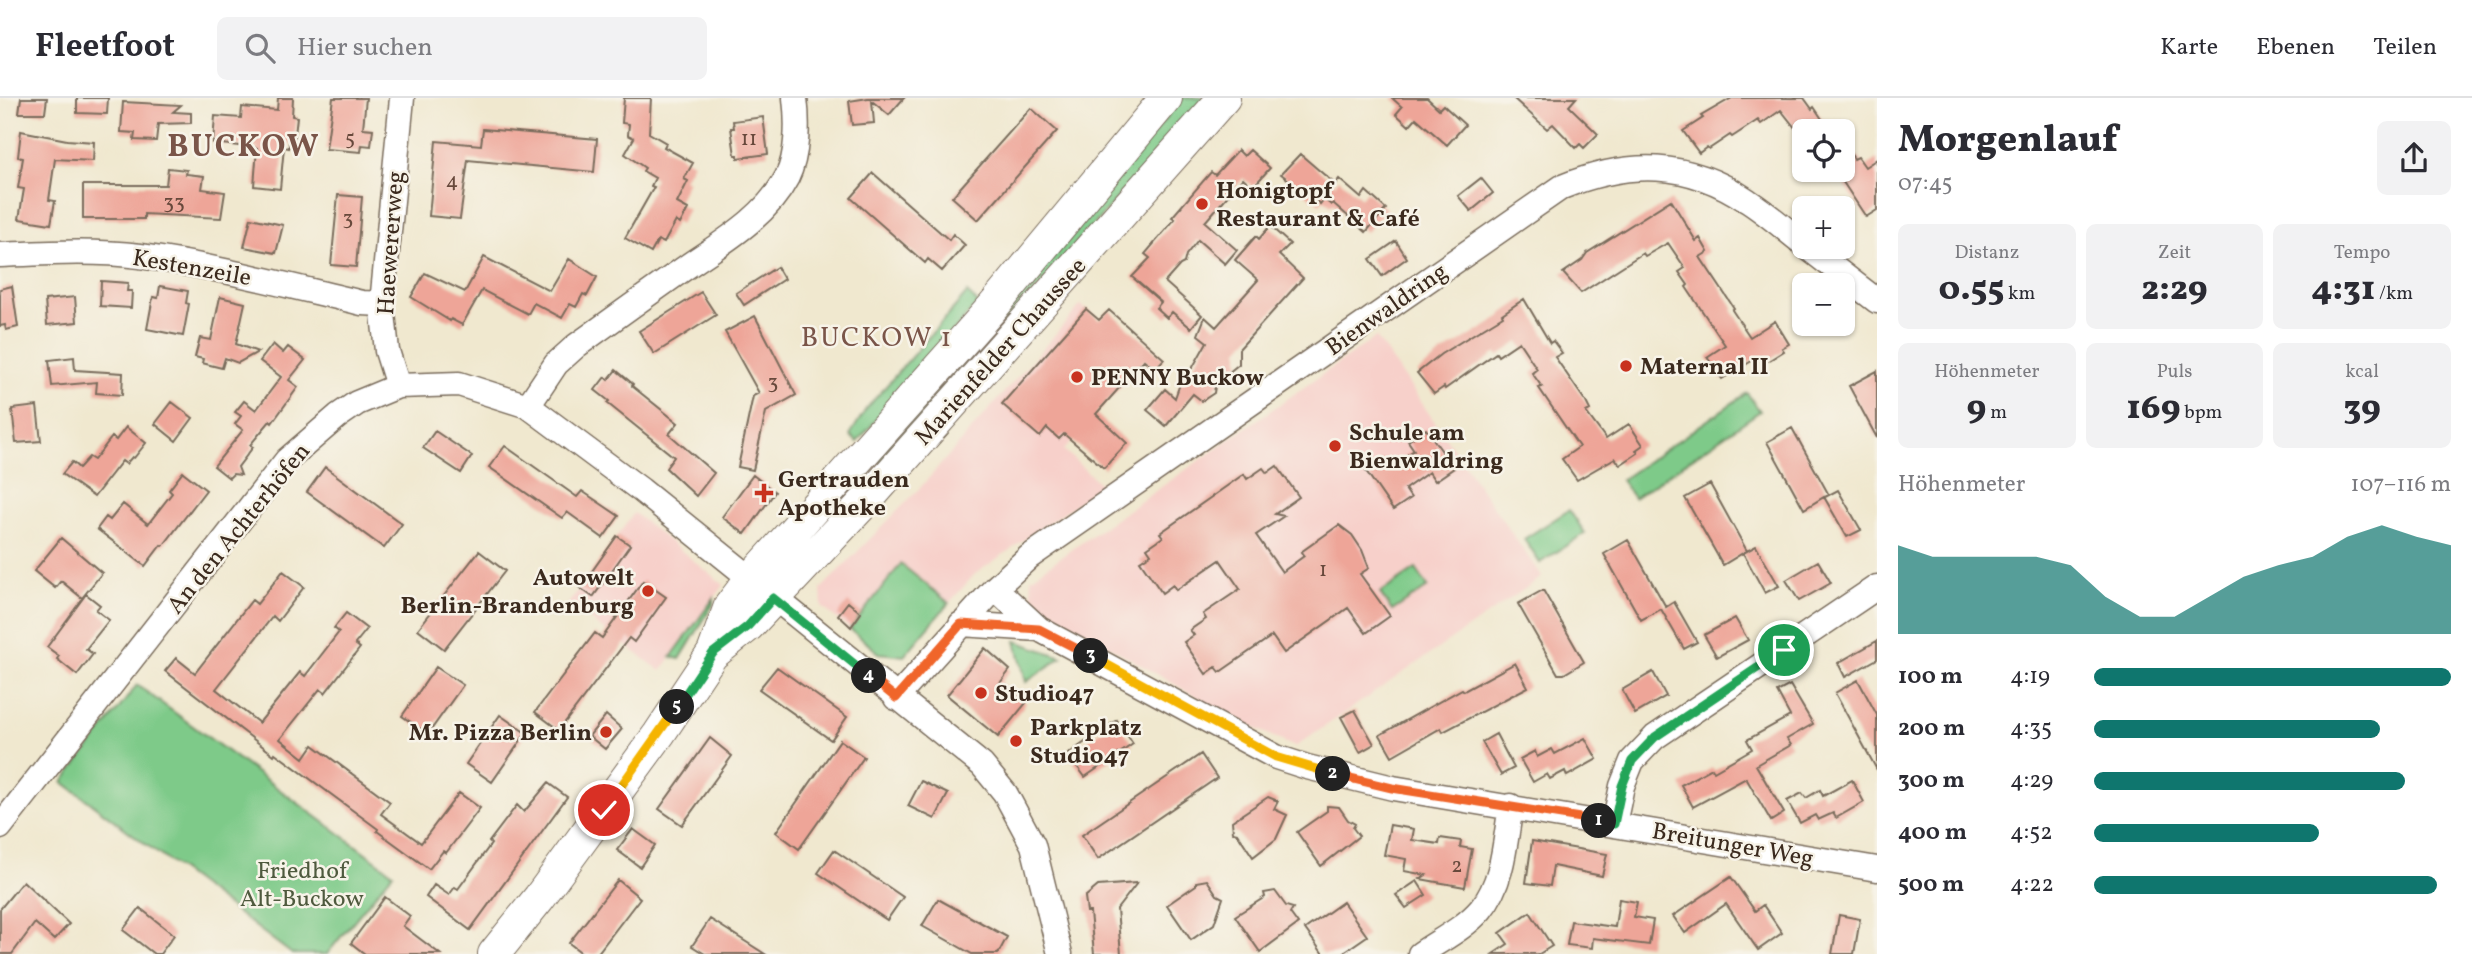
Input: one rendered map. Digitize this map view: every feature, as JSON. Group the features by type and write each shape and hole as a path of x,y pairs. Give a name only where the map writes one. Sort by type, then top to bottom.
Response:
{"main road":[{"name":"Marienfelder Chaussee","path":"762,589 1166,98"},
{"name":"Marienfelder Chaussee","path":"494,954 617,792 713,653 730,606 762,589 928,433 1224,98"}],"street":[{"name":"Haewererweg","path":"398,386 387,351 382,304 402,98"},
{"path":"528,406 556,364 576,346 735,233 770,202 788,175 792,162 796,98"},
{"name":"Bienwaldring","path":"995,587 1029,557 1562,187 1587,177 1630,168 1675,170 1698,176 1728,189 1750,202 1792,235"},
{"name":"Kestenzeile","path":"0,255 80,252 140,256 206,267 362,303 382,304"},
{"name":"Bienwaldring","path":"1823,259 1877,301"},
{"name":"An den Achterhöfen","path":"0,827 287,460 357,403 398,386 459,384 528,406 641,490 982,765 1005,793 1033,845 1060,954"},
{"path":"896,698 995,587"},
{"name":"Breitunger Weg","path":"995,587 1039,629 1276,757 1307,768 1392,788 1877,869"},
{"path":"1614,824 1622,786 1632,761 1655,737 1877,587"},
{"name":"Breitunger Weg","path":"961,624 1039,629"},
{"path":"1420,954 1467,923 1481,909 1492,892 1500,870 1511,806"}],"shaded area":[{"path":"1081,305 1144,360 1064,450 1102,486 975,574 949,603 901,564 850,629 822,607 821,589 920,488"},
{"name":"Schule am Bienwaldring","path":"1376,337 1542,577 1295,747 1229,716 1033,602 1031,578"},
{"name":"Autowelt Berlin-Brandenburg","path":"634,513 724,585 661,671 568,604"}],"green space":[{"path":"1182,98 1206,98 882,464 877,459 1069,238"},
{"path":"967,293 978,303 857,442 850,435 866,409"},
{"path":"1747,393 1760,411 1634,498 1621,480"},
{"path":"1569,510 1585,533 1540,563 1524,539"},
{"path":"901,564 949,603 904,656 879,653 850,629"},
{"path":"1416,569 1428,587 1392,611 1380,593"},
{"path":"714,598 714,603 680,659 671,657"},
{"path":"1016,641 1062,657 1026,682"},
{"name":"Friedhof Alt-Buckow","path":"137,685 393,873 327,954 292,954 63,782"}],"building":[{"path":"21,98 47,98 45,113 19,113"},
{"path":"77,98 108,98 107,114 77,113"},
{"path":"278,98 293,98 292,116 297,117 294,144 289,143 289,148 284,147 280,189 254,186 257,148 213,143 215,116 241,118 242,107 277,110"},
{"path":"333,98 366,98 363,128 373,129 371,146 362,145 361,152 326,149"},
{"path":"624,98 651,98 649,133 666,143 664,147 693,163 684,179 688,181 677,203 688,209 680,224 676,221 664,243 658,240 651,253 625,238 654,187 651,186 655,178 625,154 634,138 628,135 629,124 622,123"},
{"path":"904,98 889,115 872,101 874,123 852,125 849,101"},
{"path":"1392,98 1427,98 1439,109 1443,105 1465,125 1447,145 1416,118 1409,126 1396,114 1402,107"},
{"path":"1513,98 1576,98 1569,106 1598,134 1584,148 1580,144 1576,148 1553,124 1547,129"},
{"path":"1732,98 1804,98 1822,119 1792,119 1792,124 1781,110 1761,124 1758,120 1732,137 1730,135 1699,153 1683,131 1703,118 1701,116"},
{"path":"123,102 181,105 173,112 191,113 191,123 158,124 156,141 134,140 135,133 121,132"},
{"path":"1031,108 1057,131 978,220 952,197"},
{"path":"763,117 768,154 738,158 738,155 735,155 731,128 734,128 733,121"},
{"path":"483,129 597,139 594,172 468,160 460,219 429,216 436,141 481,145"},
{"path":"21,131 94,142 93,161 55,159 49,200 55,201 51,224 19,219 24,189 18,188 23,158 18,157"},
{"path":"1238,150 1244,156 1250,150 1270,168 1253,187 1243,178 1205,222 1237,250 1225,264 1198,240 1186,255 1184,263 1165,282 1202,315 1191,328 1172,312 1167,318 1156,308 1161,302 1132,277 1150,258 1145,254 1175,219 1172,217 1211,172 1215,175"},
{"path":"1300,154 1335,184 1339,179 1361,198 1366,191 1386,209 1366,232 1333,203 1331,205 1324,199 1320,204 1281,174"},
{"path":"1858,157 1865,167 1877,159 1877,210 1866,217 1855,196 1852,196 1843,182 1855,182 1855,158"},
{"path":"168,168 187,170 186,174 204,176 202,189 225,192 221,218 144,214 144,219 83,219 83,185 166,185"},
{"path":"873,173 949,240 953,234 965,245 942,271 928,259 925,263 851,198"},
{"path":"1481,178 1493,193 1471,211 1458,196"},
{"path":"338,195 362,197 356,267 331,265"},
{"path":"1671,200 1696,241 1700,238 1708,252 1700,257 1750,337 1775,321 1789,344 1782,348 1784,351 1765,363 1760,356 1722,379 1707,357 1725,345 1686,287 1688,285 1679,272 1685,268 1668,243 1645,256 1643,253 1581,293 1563,273 1582,260 1587,253"},
{"path":"251,218 283,225 276,253 244,247"},
{"path":"1270,226 1290,244 1279,255 1303,278 1239,349 1239,364 1228,373 1226,379 1215,386 1214,393 1202,401 1193,394 1166,426 1147,410 1165,389 1175,398 1182,378 1193,367 1207,342 1198,335 1205,317 1216,327 1258,280 1235,260 1256,236 1259,239"},
{"path":"1396,241 1407,258 1382,276 1370,259"},
{"path":"484,257 550,291 569,259 597,277 587,296 583,294 576,307 570,304 562,318 534,303 528,314 482,290 462,325 451,319 450,321 411,297 425,273 465,292"},
{"path":"777,267 784,279 744,305 736,293"},
{"path":"101,281 128,283 127,291 132,291 131,308 100,306"},
{"path":"12,286 18,327 6,330 5,325 0,326 0,289"},
{"path":"160,286 188,291 186,303 189,304 183,336 147,329 153,297 158,298"},
{"path":"701,292 716,315 654,354 639,331"},
{"path":"75,297 77,322 47,325 45,300"},
{"path":"220,297 245,303 236,344 258,352 238,363 225,358 222,368 202,363 203,359 195,357 200,338 211,340"},
{"path":"1524,299 1550,343 1553,341 1562,353 1555,357 1586,402 1590,410 1586,412 1606,439 1629,424 1643,445 1636,450 1638,453 1620,465 1615,458 1577,480 1562,459 1579,447 1539,388 1542,387 1532,373 1537,369 1519,342 1498,356 1496,353 1434,394 1417,373"},
{"name":"PENNY Buckow","path":"1086,309 1099,320 1109,310 1164,359 1155,369 1144,360 1096,414 1127,443 1104,468 1064,434 1059,439 1047,428 1040,437 1002,404"},
{"path":"755,316 796,395 766,412 753,470 738,467 753,396 759,393 725,332"},
{"path":"273,344 283,353 288,347 305,360 289,380 298,387 272,423 270,421 250,445 253,447 238,467 241,475 233,474 229,478 214,466 243,430 235,424 241,416 235,412 244,401 256,410 281,377 260,361"},
{"path":"74,357 75,370 123,373 122,395 96,393 97,382 52,386 49,360"},
{"path":"616,370 678,423 669,434 714,473 696,496 666,468 674,457 607,403 609,401 595,390 605,377 608,380"},
{"path":"1877,371 1877,438 1849,386"},
{"path":"172,402 193,418 176,441 155,424"},
{"path":"37,406 41,441 16,443 12,409"},
{"path":"126,427 146,443 126,464 122,461 94,497 62,474 72,462 79,468 89,457 94,460 112,437 116,440"},
{"path":"1792,428 1829,495 1838,490 1861,530 1847,537 1824,497 1804,509 1767,442"},
{"path":"1426,429 1454,468 1435,481 1429,472 1405,489 1411,498 1393,510 1366,471 1383,459 1390,467 1414,450 1408,441"},
{"path":"435,431 472,456 461,473 423,448"},
{"path":"505,446 577,497 582,491 619,516 603,538 567,512 562,518 489,467"},
{"path":"1277,466 1299,497 1275,514 1284,516 1256,535 1282,572 1304,556 1301,552 1339,525 1352,535 1362,550 1369,568 1360,574 1390,616 1366,633 1348,608 1284,653 1272,636 1220,672 1216,667 1206,674 1184,642 1194,635 1190,630 1206,619 1203,614 1240,589 1220,560 1176,590 1173,585 1162,593 1140,561 1151,554 1147,548 1163,537 1160,533 1244,474 1247,479 1263,468 1267,473"},
{"path":"325,467 402,524 384,548 307,492"},
{"path":"183,472 206,490 145,566 97,529 106,517 110,520 123,504 148,524 172,493 169,490"},
{"path":"753,475 775,492 745,534 722,517"},
{"path":"1710,484 1747,551 1756,546 1779,586 1765,593 1743,553 1723,565 1685,498"},
{"path":"617,536 630,545 593,597 580,588"},
{"path":"61,538 102,573 82,598 61,581 55,588 34,571"},
{"path":"1628,540 1666,607 1674,602 1697,642 1684,649 1661,609 1641,620 1604,554"},
{"path":"479,551 505,571 444,649 418,629"},
{"path":"1818,561 1831,583 1799,601 1786,580"},
{"path":"283,571 304,587 278,621 273,616 216,689 259,723 300,672 305,676 339,632 334,628 346,613 367,629 355,644 360,648 325,693 320,689 280,739 304,758 313,745 390,802 381,814 421,843 459,793 480,808 446,853 443,851 429,869 165,671 176,658 195,673 252,600 257,604"},
{"path":"643,581 666,597 634,642 629,638 559,730 535,712 595,633 602,638"},
{"path":"1543,590 1584,662 1564,674 1558,674 1518,604"},
{"path":"86,594 100,605 96,610 109,620 86,649 93,654 77,675 47,647"},
{"path":"848,602 861,613 851,627 838,615"},
{"path":"1735,618 1748,640 1717,657 1704,635"},
{"path":"1877,641 1877,659 1845,677 1838,663"},
{"name":"Studio47","path":"985,648 1010,670 1000,683 1026,703 998,737 947,695"},
{"path":"1515,663 1528,687 1443,732 1441,728 1392,756 1380,735"},
{"path":"436,667 463,685 428,734 402,716"},
{"path":"777,667 847,717 831,740 759,689"},
{"path":"1653,672 1666,696 1635,714 1622,690"},
{"path":"1858,680 1877,715 1877,770 1835,693"},
{"path":"1790,685 1813,724 1787,739 1791,745 1756,765 1784,813 1771,821 1746,778 1693,807 1681,785 1712,768 1714,771 1752,749 1747,740 1790,716 1777,692"},
{"path":"1355,710 1374,744 1360,752 1341,717"},
{"path":"500,715 526,733 492,782 466,764"},
{"name":"Mr. Pizza Berlin","path":"606,715 622,729 605,749 589,736"},
{"path":"1117,720 1133,744 1085,777 1068,754"},
{"path":"1496,734 1514,768 1501,775 1482,742"},
{"path":"710,738 732,756 682,825 659,809"},
{"path":"1585,738 1597,759 1567,776 1565,771 1550,779 1547,774 1533,782 1520,759 1535,751 1537,757 1552,749 1555,754"},
{"path":"840,740 864,757 799,849 776,832"},
{"path":"1201,754 1217,778 1098,859 1082,835"},
{"path":"1852,780 1864,802 1836,818 1833,813 1818,820 1815,815 1800,823 1787,801 1802,793 1806,798 1820,790 1823,796"},
{"path":"921,781 948,794 935,819 908,806"},
{"path":"548,783 567,797 470,930 426,897 434,885 449,895 455,887 458,889 517,805 524,812"},
{"path":"1268,797 1278,801 1274,809 1287,815 1276,839 1253,857 1237,833 1233,832 1232,821"},
{"path":"1327,806 1339,807 1348,820 1355,824 1353,828 1359,836 1321,866 1297,832 1327,811"},
{"path":"1390,825 1414,829 1412,840 1439,844 1440,838 1461,841 1460,847 1472,849 1465,887 1420,879 1426,875 1404,871 1406,859 1384,855"},
{"path":"633,829 655,845 640,867 617,850"},
{"path":"1532,841 1607,854 1602,876 1553,866 1550,886 1526,883"},
{"path":"834,850 903,897 887,920 818,873"},
{"path":"1731,877 1755,911 1763,905 1782,933 1758,950 1726,904 1685,933 1673,916"},
{"path":"618,880 640,898 597,954 583,954 569,943"},
{"path":"1207,880 1217,895 1223,898 1214,924 1191,940 1167,905 1196,885 1196,882"},
{"path":"23,881 69,924 54,940 35,923 12,954 0,954 0,909"},
{"path":"1417,881 1426,895 1406,908 1396,895"},
{"path":"1137,883 1117,909 1121,954 1094,954 1090,912 1087,912 1085,897 1098,886"},
{"path":"1275,891 1286,906 1293,908 1290,913 1298,924 1260,952 1235,916 1265,897 1264,893"},
{"path":"385,897 410,916 403,926 440,954 365,954 351,943"},
{"path":"938,899 1007,937 998,954 972,954 922,926"},
{"path":"1619,899 1637,902 1634,917 1653,920 1649,945 1593,938 1592,948 1567,945 1571,921 1615,927"},
{"path":"1343,902 1367,936 1341,954 1323,954 1305,929"},
{"path":"140,908 174,935 160,954 154,954 123,930"},
{"path":"1530,912 1552,946 1539,954 1493,954 1508,944 1500,933"},
{"path":"1839,915 1860,919 1854,954 1832,954"},
{"path":"710,919 765,954 705,954 692,946"}],"place":[{"name":"Honigtopf Restaurant & Café","path":"1202,204"},
{"name":"Maternal II","path":"1626,366"},
{"name":"PENNY Buckow","path":"1077,377"},
{"name":"Schule am Bienwaldring","path":"1335,446"},
{"name":"Gertrauden Apotheke","path":"764,493"},
{"name":"Autowelt Berlin-Brandenburg","path":"648,591"},
{"name":"Studio47","path":"981,693"},
{"name":"Mr. Pizza Berlin","path":"606,732"},
{"name":"Parkplatz Studio47","path":"1016,741"}],"district":[{"name":"BUCKOW","path":"244,145"},
{"name":"BUCKOW 1","path":"877,336"}],"route":[{"path":"604,810 713,653 748,626 773,598 896,698 961,624 1039,629 1276,757 1307,768 1392,788 1614,824 1622,786 1632,761 1655,737 1784,650"}]}
